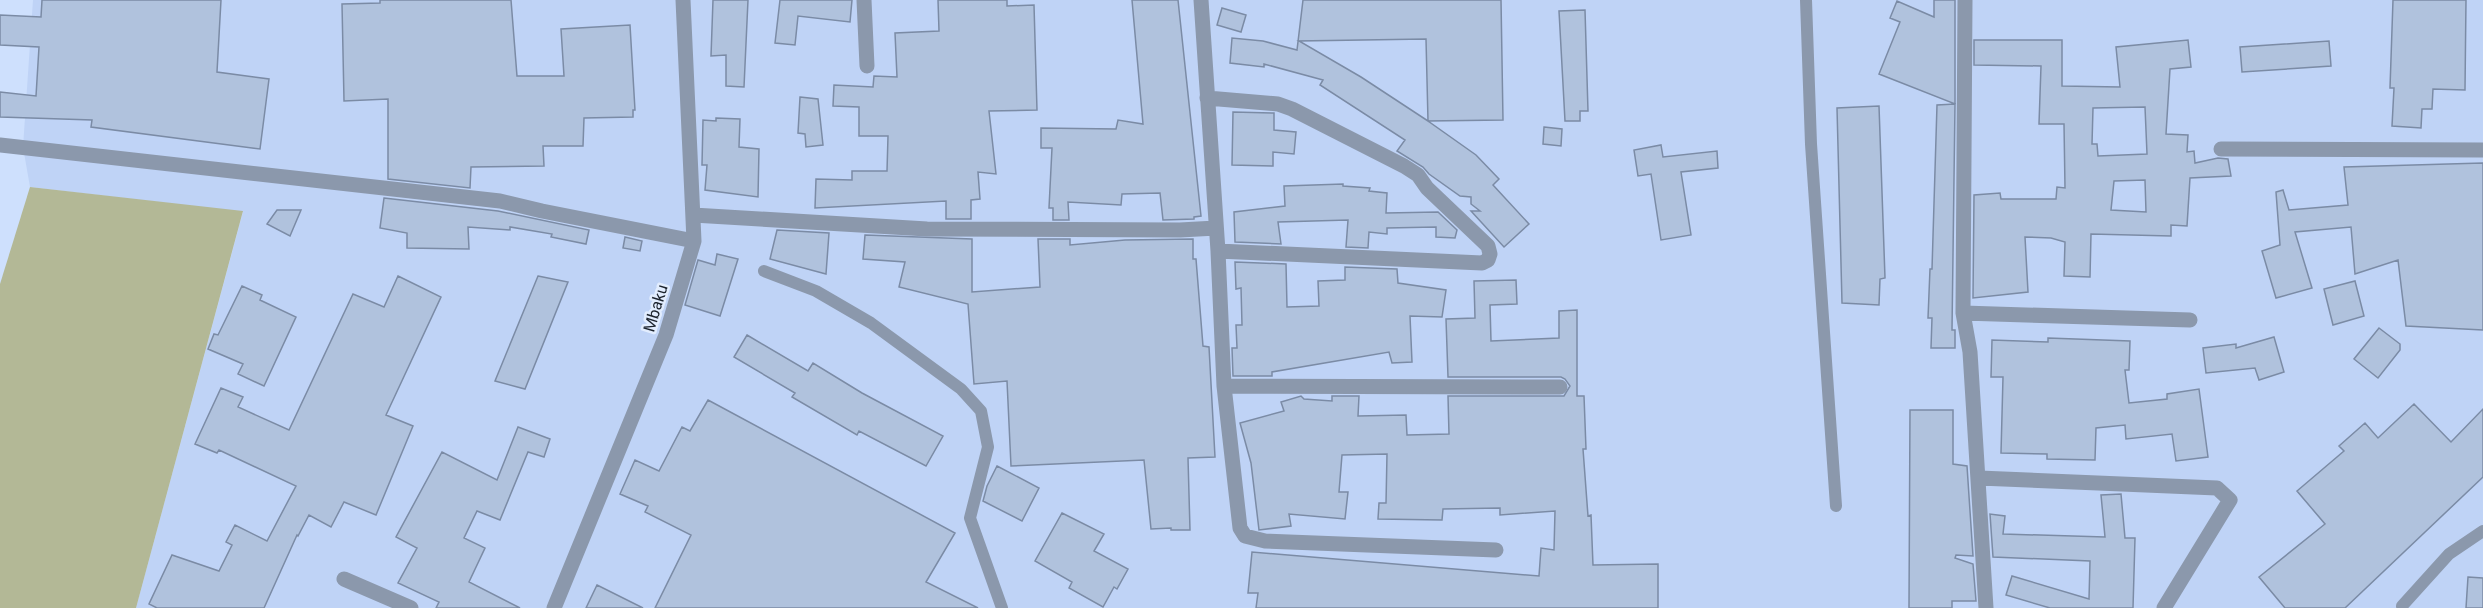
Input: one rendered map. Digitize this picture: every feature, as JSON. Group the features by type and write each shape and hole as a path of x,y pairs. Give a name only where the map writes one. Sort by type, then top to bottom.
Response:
{"street":[{"name":"Mbaku","path":"554,608 666,335 694,241 683,0"},
{"path":"864,0 867,66"},
{"path":"1201,0 1218,250 1224,386 1240,528 1245,536 1265,541 1496,550"},
{"path":"1965,0 1963,313 1970,352 1986,608"},
{"path":"1207,98 1278,104 1404,166 1418,175 1427,188 1488,246 1490,254 1488,260 1482,263 1218,250"},
{"path":"0,146 500,201 694,241"},
{"path":"2222,149 2483,150"},
{"path":"693,215 927,229 1179,230 1216,228"},
{"path":"1963,313 2190,320"},
{"path":"1224,386 1560,387"},
{"path":"1979,478 2217,488 2230,500 2164,608"},
{"path":"344,579 411,608"}],"lane":[{"path":"1806,0 1811,144 1836,506"},
{"path":"764,271 816,291 871,323 961,389 981,411 988,447 969,518 1002,608"},
{"path":"2402,606 2449,554 2483,531"}],"shaded area":[{"path":"33,0 2483,0 2483,608 136,608 243,212 30,187 23,147"}],"green space":[{"path":"30,187 243,211 136,608 0,608 0,284"}],"building":[{"path":"42,0 221,0 217,72 269,79 260,149 91,127 92,120 0,117 0,92 36,96 39,47 0,45 0,15 41,17"},
{"path":"380,0 511,0 517,76 564,76 561,29 630,25 635,110 633,110 633,117 584,118 583,146 543,146 544,166 471,167 470,188 388,179 388,99 344,101 342,4 380,3"},
{"path":"713,0 748,0 744,87 726,86 726,55 711,56"},
{"path":"780,0 852,0 850,22 798,16 795,45 775,43"},
{"path":"938,0 1007,0 1007,6 1034,5 1037,110 989,111 996,174 978,172 980,199 971,200 971,219 946,219 946,201 815,208 816,179 852,180 852,171 887,171 888,136 859,136 859,107 833,106 834,85 873,87 874,76 897,77 895,33 939,31"},
{"path":"1132,0 1178,0 1201,216 1194,217 1194,219 1163,220 1160,193 1122,194 1121,205 1068,202 1069,220 1053,220 1053,208 1049,208 1052,148 1041,148 1041,128 1116,129 1118,120 1143,124"},
{"path":"1303,0 1501,0 1503,120 1428,121 1476,155 1499,179 1493,185 1529,224 1504,247 1471,211 1480,211 1471,204 1471,197 1460,196 1429,174 1423,167 1397,151 1405,140 1320,85 1323,80 1264,64 1264,67 1230,63 1232,38 1263,41 1297,50","holes":["1426,39 1428,121 1361,77 1299,41"]},
{"path":"1934,0 1955,0 1955,104 1879,74 1900,22 1890,18 1897,1 1934,17"},
{"path":"2393,0 2466,0 2465,90 2433,89 2432,109 2422,109 2421,128 2392,126 2394,88 2390,88"},
{"path":"1222,8 1246,15 1241,32 1217,25"},
{"path":"1585,10 1588,111 1580,111 1580,121 1565,121 1559,11"},
{"path":"1974,40 2062,40 2062,86 2120,87 2116,47 2188,40 2191,67 2170,69 2166,134 2188,135 2187,152 2194,151 2195,163 2218,158 2228,159 2231,176 2190,178 2187,226 2171,225 2171,236 2091,234 2090,277 2064,276 2065,242 2051,238 2025,237 2028,292 1973,298 1974,195 2000,193 2001,199 2056,199 2057,187 2065,188 2064,124 2039,124 2041,66 1974,65","holes":["2145,107 2147,154 2098,156 2097,144 2092,144 2093,108","2145,180 2146,212 2111,210 2114,181"]},
{"path":"2329,41 2331,66 2242,72 2240,47"},
{"path":"800,97 818,99 823,145 806,147 805,134 798,133"},
{"path":"1955,104 1952,330 1955,330 1955,348 1931,348 1932,318 1928,318 1930,269 1932,269 1937,105"},
{"path":"1879,106 1885,278 1880,279 1879,305 1842,303 1837,108"},
{"path":"1233,112 1274,113 1274,130 1296,132 1294,154 1273,152 1273,166 1232,165"},
{"path":"716,118 740,119 739,147 759,149 758,197 705,190 707,165 702,165 703,120 716,121"},
{"path":"1544,127 1562,129 1561,146 1543,144"},
{"path":"1661,145 1663,157 1717,151 1718,168 1681,172 1691,235 1661,240 1651,174 1638,176 1634,150"},
{"path":"2483,163 2483,330 2406,326 2398,260 2355,274 2351,227 2295,232 2312,288 2276,298 2262,251 2280,245 2276,192 2283,190 2289,210 2348,205 2344,167"},
{"path":"1343,184 1343,186 1370,188 1369,191 1387,193 1386,213 1438,212 1457,230 1455,238 1436,237 1436,227 1387,228 1387,234 1369,232 1368,248 1346,247 1348,220 1278,222 1281,244 1235,242 1234,212 1285,206 1284,186"},
{"path":"384,198 498,211 589,230 586,244 551,237 552,234 510,227 510,230 468,227 469,249 407,248 407,233 380,228"},
{"path":"277,210 301,210 290,236 267,224"},
{"path":"777,230 829,233 826,274 770,259"},
{"path":"865,235 972,239 972,292 1040,287 1038,239 1070,239 1070,245 1125,240 1193,239 1193,259 1196,259 1203,346 1209,347 1215,457 1188,458 1190,530 1151,529 1144,460 1011,466 1007,381 974,384 968,304 899,287 905,262 863,259"},
{"path":"625,237 642,241 640,251 623,248"},
{"path":"717,254 738,259 720,316 685,305 698,260 715,265"},
{"path":"1235,262 1286,264 1287,307 1319,306 1318,281 1345,280 1345,267 1397,269 1398,283 1446,290 1442,317 1410,316 1412,362 1392,363 1389,352 1272,372 1272,376 1233,376 1232,348 1237,348 1236,325 1242,325 1241,288 1236,289"},
{"path":"398,276 441,297 386,415 413,426 376,515 344,502 331,527 309,515 297,535 264,608 157,608 149,604 172,555 219,571 232,545 226,542 235,525 267,541 296,486 219,450 217,453 195,444 221,388 243,397 238,407 289,430 353,294 384,307"},
{"path":"538,276 568,282 525,389 495,381"},
{"path":"1516,280 1517,304 1490,305 1491,341 1559,338 1559,311 1577,310 1577,396 1584,396 1586,449 1583,449 1588,516 1591,515 1593,565 1658,564 1658,608 1256,608 1258,593 1248,593 1252,552 1539,576 1541,548 1554,550 1555,511 1500,515 1500,508 1443,509 1442,520 1378,519 1379,503 1386,503 1387,454 1342,455 1339,492 1348,492 1345,519 1289,514 1291,526 1259,530 1251,463 1240,423 1284,411 1281,402 1301,396 1304,399 1332,401 1332,396 1359,396 1358,416 1406,415 1407,435 1449,434 1448,396 1564,396 1570,386 1561,377 1448,377 1446,319 1475,318 1474,281"},
{"path":"2355,281 2364,316 2333,325 2324,289"},
{"path":"242,286 262,295 260,300 296,317 264,386 238,374 243,364 208,349 214,334 218,335"},
{"path":"2379,328 2400,344 2400,350 2378,378 2354,359"},
{"path":"747,335 808,371 813,363 862,393 943,436 926,466 859,431 857,435 792,397 795,393 734,357"},
{"path":"2274,337 2284,372 2259,380 2255,368 2206,373 2203,348 2236,344 2236,348"},
{"path":"2048,338 2130,341 2129,370 2125,370 2129,403 2167,399 2167,394 2199,389 2208,457 2176,461 2172,434 2126,439 2125,425 2096,428 2095,460 2047,459 2047,454 2001,453 2003,377 1991,377 1992,340 2048,342"},
{"path":"708,400 955,533 926,582 978,608 655,608 691,535 645,512 648,506 620,494 635,460 659,471 682,427 690,431"},
{"path":"2414,404 2451,442 2483,409 2483,477 2345,608 2285,608 2259,577 2325,524 2297,491 2344,451 2339,446 2365,423 2378,438"},
{"path":"1910,410 1953,410 1953,464 1967,466 1973,556 1956,555 1955,558 1973,564 1976,601 1952,601 1952,608 1909,608"},
{"path":"518,427 550,439 544,457 528,452 500,520 477,511 464,538 485,548 469,582 520,608 436,608 439,602 398,583 417,548 396,537 442,452 497,480"},
{"path":"997,466 1039,488 1022,521 983,501 987,486"},
{"path":"2121,494 2125,538 2135,538 2133,608 2050,608 2006,595 2012,576 2089,599 2090,561 1993,557 1990,514 2005,516 2003,534 2105,537 2101,495"},
{"path":"1062,513 1104,534 1094,551 1128,569 1117,589 1114,587 1103,607 1069,588 1072,582 1035,561"},
{"path":"2468,577 2483,578 2483,608 2466,608"},
{"path":"597,585 643,608 586,608"}]}
